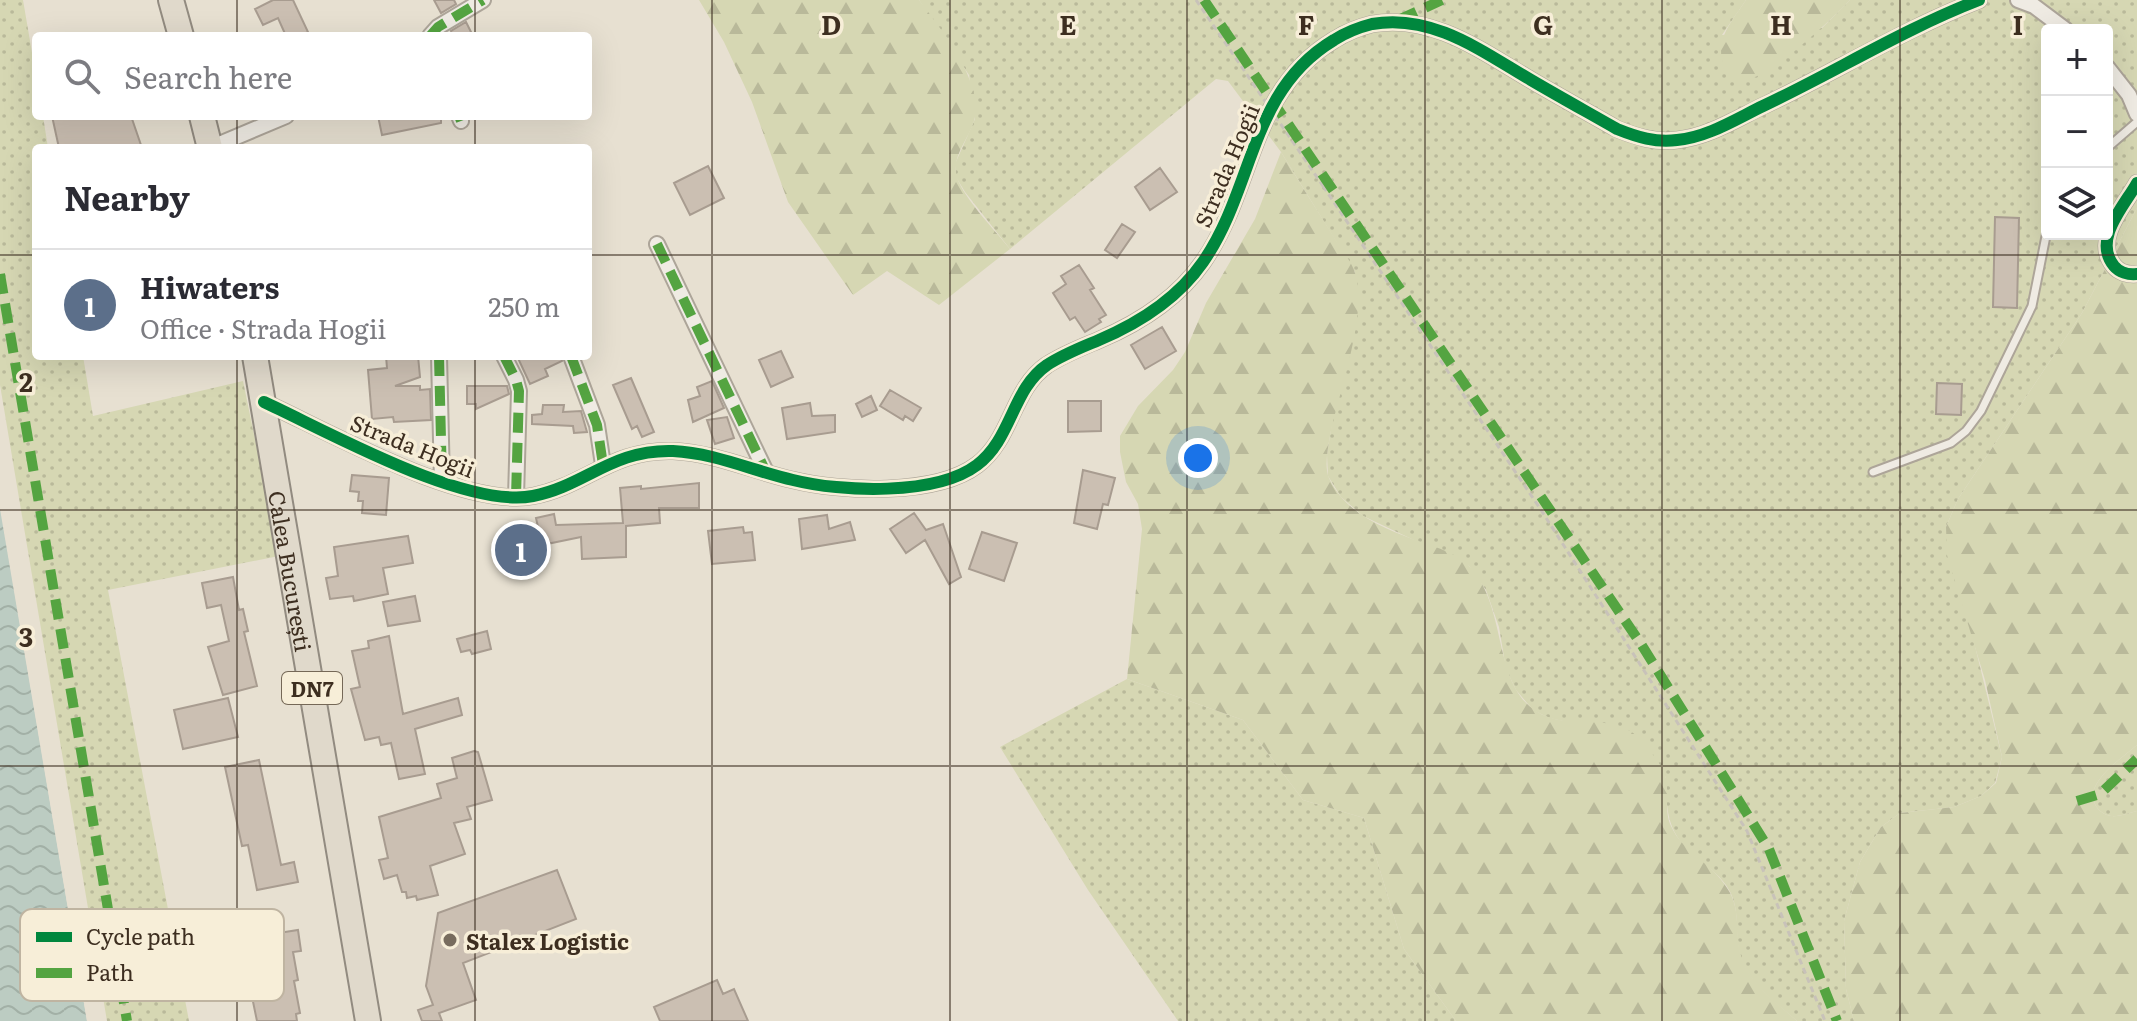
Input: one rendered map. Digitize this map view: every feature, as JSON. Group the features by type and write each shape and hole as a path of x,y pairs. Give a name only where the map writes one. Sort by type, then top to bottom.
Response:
{"highway":[{"path":"171,0 180,32"},
{"path":"203,120 209,144"},
{"name":"Calea București","path":"256,360 368,1021"}],"street":[{"path":"434,32 483,0"},
{"name":"Strada Hogii","path":"264,402 442,482 486,494 516,497 549,492 603,465 643,453 669,451 695,453 812,484 868,488 936,483 959,476 979,464 998,444 1024,389 1040,370 1065,353 1141,318 1182,287 1219,237 1262,127 1278,95 1295,70 1317,50 1342,35 1370,24 1417,24 1440,30 1467,42 1617,129 1638,137 1677,140 1704,134 1979,0"},
{"path":"2018,0 2034,6 2058,24"},
{"path":"2113,75 2129,95 2137,114"},
{"path":"220,144 276,120"},
{"path":"2137,183 2110,226 2107,243 2109,259 2115,269 2130,275 2137,274"},
{"path":"657,244 766,472"},
{"path":"439,360 442,482"},
{"path":"506,360 519,391 516,497"},
{"path":"573,360 597,425 603,465"}],"lane":[{"path":"2113,143 2137,122"},
{"path":"1873,472 1951,443 1966,431 1981,411 2032,306 2045,240"}],"path":[{"path":"1196,0 1541,510 1747,831 1825,1021"}],"green space":[{"path":"0,0 23,0 32,53 32,120 44,120 47,144 32,144 32,360 84,360 93,416 243,381 279,556 108,590 168,909 88,909 0,385"},
{"path":"699,0 919,0 959,57 973,90 976,106 974,121 957,160 959,182 971,202 1010,249 939,305 887,271 853,295 788,202 752,102 724,42"},
{"path":"919,0 1746,0 1722,35 1822,28 1850,0 2137,0 2137,208 2082,313 1958,499 1946,527 2002,757 1995,783 1981,796 1954,807 1900,813 1881,827 1860,862 1844,921 1846,989 1854,1021 1797,1021 1762,990 1742,961 1735,904 1729,890 1688,850 1675,832 1668,813 1666,777 1568,722 1533,710 1516,690 1506,669 1499,627 1486,590 1469,566 1363,516 1341,497 1328,476 1327,455 1355,272 1281,152 1228,81 1216,79 1010,249 956,177 955,164 975,119 969,75"},
{"path":"1746,0 1850,0 1784,59 1756,77 1743,80 1727,75 1721,53 1724,35"},
{"path":"1281,152 1349,261 1358,287 1356,329 1327,457 1329,478 1336,491 1368,519 1446,551 1469,566 1490,602 1512,682 1522,698 1536,711 1561,720 1615,725 1628,730 1643,742 1666,778 1668,814 1676,835 1721,879 1731,896 1736,911 1740,952 1749,973 1797,1021 1456,1021 1404,949 1364,818 1303,800 1243,720 1127,679 1142,529 1138,504 1126,482 1120,436 1138,406 1173,370 1185,352 1206,303 1255,219"},
{"path":"2137,208 2137,745 2103,775 2093,796 2098,809 2106,815 2137,811 2137,1021 1854,1021 1846,989 1844,921 1860,862 1881,827 1900,813 1954,807 1981,796 1996,783 2002,757 1985,680 1947,555 1946,527 1958,499 2082,313"},
{"path":"1127,679 1243,720 1303,800 1364,818 1404,949 1456,1021 1178,1021 1088,890 1000,747"},
{"path":"2137,745 2137,811 2106,815 2094,801 2095,787 2108,769"},
{"path":"104,1001 185,1001 189,1021 107,1021"}],"water":[{"path":"0,509 68,909 20,909 20,1001 84,1001 87,1021 0,1021"}],"pier":[{"path":"0,505 4,508 72,909 68,909"},
{"path":"84,1001 88,1001 91,1021 87,1021"}],"building":[{"path":"273,0 293,0 308,32 284,32 278,18 263,25 255,9"},
{"path":"434,0 454,0 456,4 441,13"},
{"path":"466,22 471,32 451,32"},
{"path":"53,120 132,120 141,144 58,144"},
{"path":"379,120 441,120 441,123 382,135"},
{"path":"708,166 724,198 690,215 674,183"},
{"path":"1160,168 1177,192 1150,210 1135,187"},
{"path":"1995,217 2019,218 2017,308 1993,307"},
{"path":"1122,224 1135,232 1117,258 1105,250"},
{"path":"1079,265 1106,315 1085,332 1075,317 1070,320 1053,293 1066,284 1061,276"},
{"path":"1162,327 1176,351 1145,369 1131,345"},
{"path":"781,351 793,377 771,387 759,360"},
{"path":"386,360 418,360 420,377 395,386 430,389 431,420 394,422 393,417 372,419 368,370 387,368"},
{"path":"519,360 562,360 545,369 548,376 530,384"},
{"path":"631,378 654,432 642,437 637,426 632,429 613,385"},
{"path":"712,381 724,408 693,422 688,400 700,396 697,387"},
{"path":"1937,383 1962,384 1961,415 1936,414"},
{"path":"467,386 507,386 509,394 476,409 476,404 467,404"},
{"path":"890,390 921,408 913,421 905,416 903,420 880,406"},
{"path":"871,396 877,410 862,417 856,404"},
{"path":"1068,401 1101,401 1101,431 1068,432"},
{"path":"810,403 812,416 835,415 835,432 787,439 782,408"},
{"path":"543,405 564,405 563,412 581,411 587,432 574,433 573,426 532,424 532,415 542,414"},
{"path":"727,417 734,438 715,444 707,420"},
{"path":"1083,470 1115,478 1108,505 1103,504 1097,529 1074,523"},
{"path":"352,475 389,478 386,515 362,513 363,501 358,501 359,492 350,491"},
{"path":"699,483 699,508 659,508 660,523 626,526 626,557 582,559 581,537 542,545 536,518 554,514 556,525 623,523 620,488"},
{"path":"914,513 926,530 943,524 961,577 949,584 925,540 906,553 890,529"},
{"path":"827,515 829,529 850,522 855,540 802,549 799,519"},
{"path":"743,527 744,533 752,532 755,560 712,564 708,531"},
{"path":"982,532 1017,543 1004,581 969,569"},
{"path":"531,534 536,561 510,566 506,538"},
{"path":"408,536 413,563 383,568 388,594 354,601 353,596 330,599 326,578 338,576 334,547"},
{"path":"233,577 239,610 243,609 248,631 244,632 257,686 223,695 208,647 229,641 221,605 207,608 202,583"},
{"path":"415,596 420,621 388,626 383,602"},
{"path":"487,631 491,649 472,654 470,650 461,652 457,639"},
{"path":"389,636 403,714 458,698 462,715 415,729 425,774 399,779 391,743 381,745 379,737 365,740 351,689 360,687 352,651 369,648 368,641"},
{"path":"228,698 238,737 183,749 174,710"},
{"path":"478,752 492,800 467,807 471,819 454,823 465,854 430,866 438,895 417,900 416,896 407,898 397,875 384,879 379,860 388,858 379,817 441,798 437,784 457,778 452,758"},
{"path":"259,760 281,865 294,862 298,882 257,890 248,845 242,846 225,767"},
{"path":"557,870 576,919 463,963 476,1000 439,1013 442,1021 422,1021 418,1010 433,1005 426,986 438,913"},
{"path":"298,930 301,951 293,952 300,1013 296,1014 297,1021 257,1021 253,1001 284,1001 284,932"},
{"path":"717,980 723,994 734,989 748,1021 660,1021 654,1007"}],"marked path":[{"path":"434,32 483,0"},
{"path":"1204,0 1641,644 1769,849 1837,1021"},
{"path":"1398,20 1442,0"},
{"path":"657,244 766,472"},
{"path":"0,274 108,909"},
{"path":"439,360 442,482"},
{"path":"506,360 519,391 516,497"},
{"path":"573,360 597,425 603,465"},
{"path":"2077,801 2100,794 2137,759"},
{"path":"124,1001 127,1021"}],"cycle path":[{"path":"264,402 435,480 505,497 533,496 633,456 673,451 704,455 793,480 836,487 888,489 938,482 959,475 989,454 1026,387 1047,365 1143,317 1170,298 1193,275 1220,233 1256,142 1285,86 1306,61 1348,33 1372,24 1394,22 1436,30 1475,47 1617,129 1647,139 1669,141 1722,127 1897,37 1979,0"},
{"path":"2137,183 2113,223 2107,245 2108,256 2116,268 2124,273 2137,274"}],"place":[{"name":"Hiwaters","path":"521,550"},
{"name":"Stalex Logistic","path":"450,940"}]}
